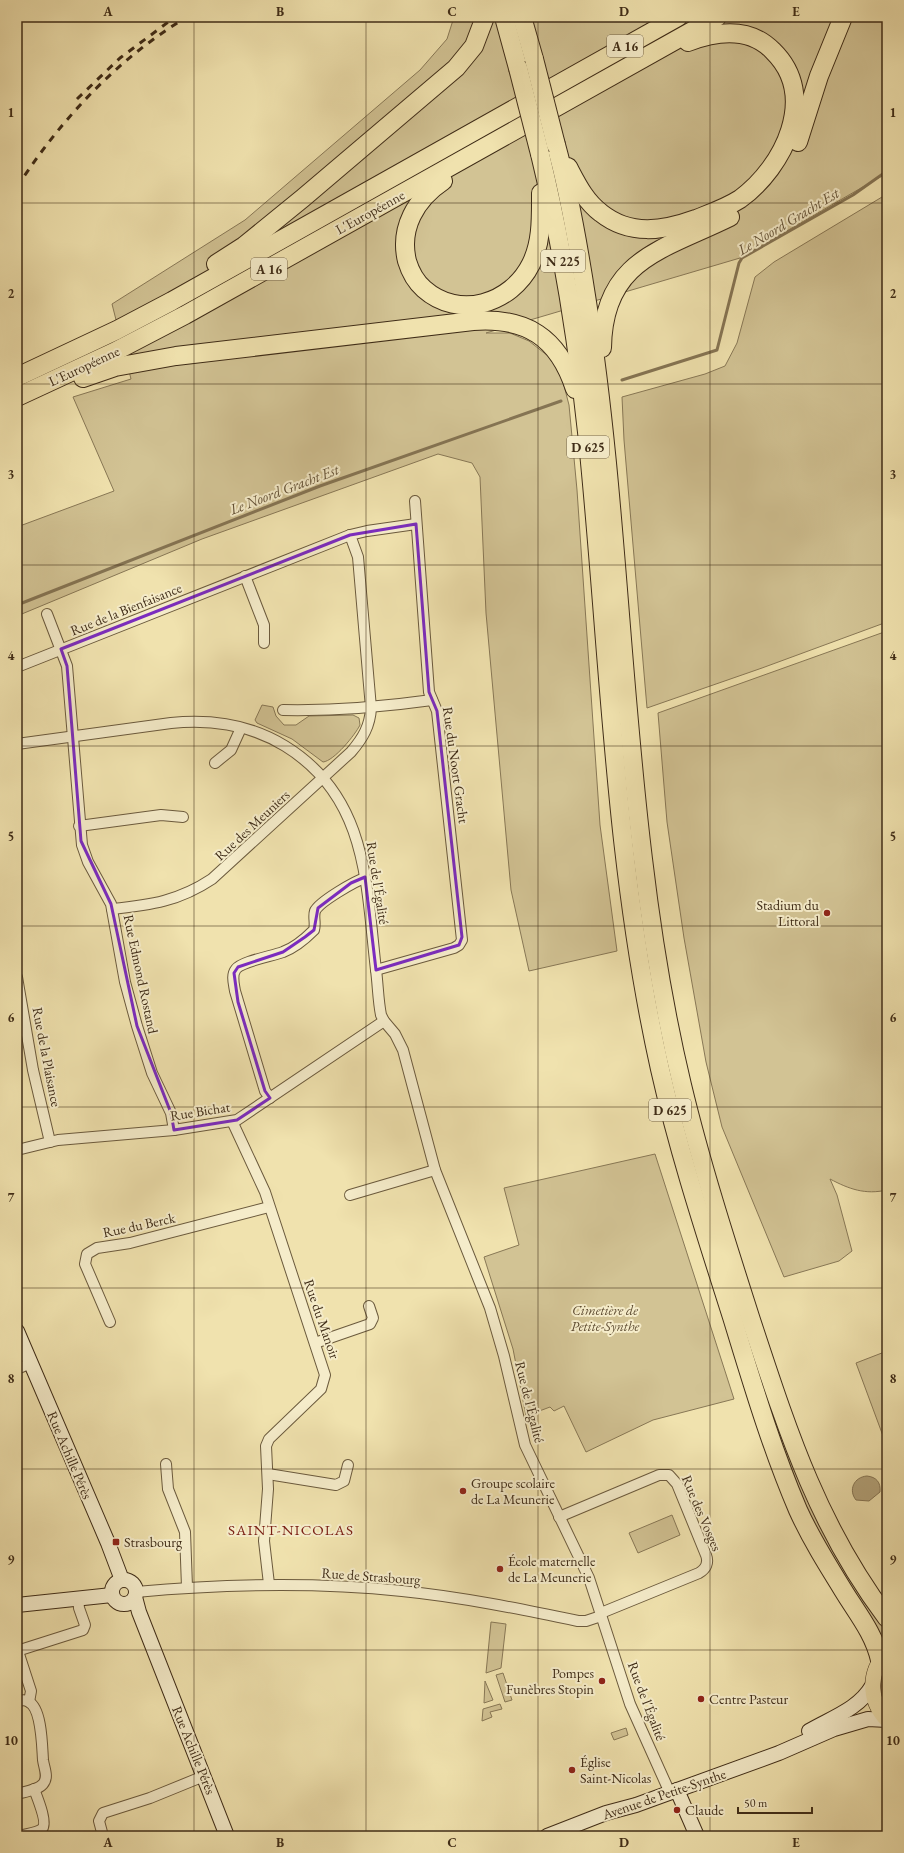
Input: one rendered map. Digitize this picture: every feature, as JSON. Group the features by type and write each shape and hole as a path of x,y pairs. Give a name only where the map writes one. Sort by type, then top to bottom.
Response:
{"highway":[{"path":"84,346 225,259 303,198 456,68 474,46 485,17"},
{"name":"N 225","path":"504,17 540,154 563,261 579,370"},
{"name":"N 225","path":"522,17 556,145 579,254 592,332"},
{"name":"L'Européenne","path":"17,377 84,346 195,288 678,17"},
{"name":"L'Européenne","path":"17,397 168,325 717,17"},
{"path":"603,423 603,328 608,303 615,289 629,272 647,257 740,212 757,199 774,181 789,160 798,142 819,76 843,17"},
{"path":"556,145 579,188 590,204 611,220 635,229 654,230 682,224 731,204 757,184 781,152 789,135 794,115 796,96 786,65 777,55 756,39 729,33 708,35 645,57"},
{"path":"516,129 478,158 434,187 416,206 407,227 405,247 410,270 417,282 425,290 443,302 469,306 495,299 518,283 531,263 540,231 540,154"},
{"path":"17,403 103,371 150,360 201,352 473,321 494,320 524,326 538,333 552,347 567,368 573,381 586,429"},
{"name":"D 625","path":"592,332 603,423 643,859 659,974 682,1087 705,1173 733,1265 803,1471 838,1544 866,1589 887,1618"},
{"name":"D 625","path":"579,370 586,429 612,734 625,856 639,962 662,1075 686,1168 708,1242 757,1400 781,1468 811,1536 884,1656"}],"main road":[{"path":"884,1656 874,1674 872,1686 876,1703 887,1720"}],"street":[{"name":"Rue du Noort Gracht","path":"376,970 454,948 459,945 462,940 437,711 429,692 415,501"},
{"name":"Rue de la Bienfaisance","path":"17,667 245,576 366,530 416,524"},
{"name":"Rue des Meuniers","path":"112,909 166,902 183,896 204,885 223,871 323,778 363,738 369,724 371,708 358,557 350,536"},
{"path":"245,576 264,625 264,643"},
{"name":"Rue Edmond Rostand","path":"47,614 66,666 79,826 85,853 107,895 112,909 125,982 137,1026 152,1072 171,1112 174,1130"},
{"path":"283,710 325,711 371,708 432,700"},
{"name":"Rue de l'Égalité","path":"17,744 187,721 219,723 241,728 282,744 305,760 323,778 338,797 352,824 361,851 380,1010 384,1021 396,1034 403,1050 435,1170 490,1308 504,1356 525,1445 586,1572 630,1704 674,1791"},
{"path":"215,762 231,750 241,728"},
{"path":"79,826 161,815 183,817"},
{"path":"270,1098 265,1091 235,991 233,976 236,969 243,965 283,952 295,945 314,930 315,914 318,908 351,883 365,878"},
{"name":"Rue de la Plaisance","path":"17,977 33,1070 50,1142"},
{"name":"Rue Bichat","path":"17,1150 50,1142 174,1130 232,1121 241,1118 384,1021"},
{"name":"Rue du Manoir","path":"232,1121 259,1179 325,1372 324,1383 318,1392 267,1442 265,1453 268,1474 264,1537 269,1584"},
{"path":"350,1195 435,1170"},
{"name":"Rue du Berck","path":"110,1322 85,1264 85,1257 90,1252 97,1248 134,1242 269,1207"},
{"path":"315,1343 370,1324 373,1318 369,1306"},
{"name":"Rue Achille Pérès","path":"17,1331 119,1568 122,1580"},
{"path":"17,1369 31,1363"},
{"path":"166,1464 170,1495 185,1532 187,1587"},
{"path":"268,1474 339,1484 345,1479 348,1466"},
{"name":"Rue des Vosges","path":"559,1517 659,1475 669,1475 677,1484 706,1555 708,1563 706,1568 699,1573 601,1614"},
{"path":"122,1580 132,1583 136,1595 130,1603 123,1604 116,1602 112,1595 114,1585 122,1580"},
{"name":"Rue de Strasbourg","path":"136,1595 187,1587 269,1584 403,1591 478,1601 578,1621 589,1621 601,1614"},
{"path":"17,1605 112,1595"},
{"name":"Rue Achille Pérès","path":"136,1595 139,1612 227,1836"},
{"path":"29,1702 31,1691 17,1651 83,1630 85,1625 78,1598"},
{"name":"Avenue de Petite-Synthe","path":"759,1760 858,1704 865,1698 872,1686"},
{"path":"17,1702 23,1700 29,1702 35,1709 42,1733 43,1762 46,1773 44,1784 34,1789 17,1794"},
{"name":"Avenue de Petite-Synthe","path":"547,1836 606,1813 636,1805 759,1760 847,1724 872,1718 887,1720"},
{"path":"103,1836 99,1821 103,1813 150,1798 204,1776"},
{"path":"20,1836 40,1830 44,1825 44,1819 34,1789"},
{"path":"674,1791 697,1836"}],"highlighted area":[{"path":"416,524 429,692 437,711 462,937 459,945 376,970 365,877 351,883 318,908 314,930 305,937 283,952 238,967 234,973 238,1002 265,1091 270,1098 237,1120 174,1130 171,1113 137,1026 111,904 81,841 67,666 61,649 350,535"}],"green space":[{"path":"454,17 887,17 887,173 740,258 486,333 510,333 529,341 548,356 561,374 569,405 577,490 600,825 617,951 529,971 511,890 486,613 480,477 472,463 438,454 202,539 17,616 17,527 114,491 73,397 131,379 112,304 245,220 420,70 447,39"},
{"path":"887,194 887,622 647,708 624,440 622,397 705,374 725,366 737,343 755,277 774,262"},
{"path":"887,631 887,1190 871,1192 857,1190 844,1186 830,1179 837,1195 852,1251 839,1261 784,1277 722,1127 706,1062 684,938 667,822 658,713"},
{"path":"262,705 273,707 276,716 284,725 296,725 309,716 353,715 359,718 360,725 349,741 333,757 328,761 323,762 292,739 257,723 255,720"},
{"path":"650,960 816,1517 835,1555 853,1584 887,1630 887,1644 883,1648 816,1530 791,1473 755,1370"},
{"name":"Cimetière de Petite-Synthe","path":"655,1154 734,1399 653,1420 586,1452 564,1406 554,1411 550,1407 526,1416 513,1349 484,1257 519,1245 504,1188"},
{"path":"887,1351 887,1444 886,1444 856,1363"},
{"path":"672,1515 680,1535 638,1553 629,1533"},
{"path":"491,1622 506,1624 501,1668 486,1673"},
{"path":"887,1664 887,1707 882,1696 881,1681"},
{"path":"503,1673 512,1700 505,1702 496,1675"},
{"path":"485,1681 493,1700 484,1703"},
{"path":"500,1704 502,1709 490,1712 492,1717 482,1721 483,1709"},
{"path":"626,1728 628,1735 614,1740 611,1733"}],"shaded area":[{"path":"867,1476 873,1478 879,1483 880,1492 869,1501 856,1500 853,1492 854,1485 856,1481"}],"waterway":[{"name":"Le Noord Gracht Est","path":"622,380 717,350 739,263 742,258 853,195 887,171"},
{"name":"Le Noord Gracht Est","path":"17,605 320,486 561,401"}],"railway":[{"path":"77,99 120,58 175,17"},
{"path":"17,187 52,138 92,92 137,52 187,17"}],"place":[{"name":"Stadium du Littoral","path":"827,913"},
{"name":"Groupe scolaire de La Meunerie","path":"463,1491"},
{"name":"Strasbourg","path":"116,1542"},
{"name":"École maternelle de La Meunerie","path":"500,1569"},
{"name":"Pompes Funèbres Stopin","path":"602,1681"},
{"name":"Centre Pasteur","path":"701,1699"},
{"name":"Église Saint-Nicolas","path":"572,1770"},
{"name":"Claude","path":"677,1810"}],"district":[{"name":"SAINT-NICOLAS","path":"291,1529"}]}
